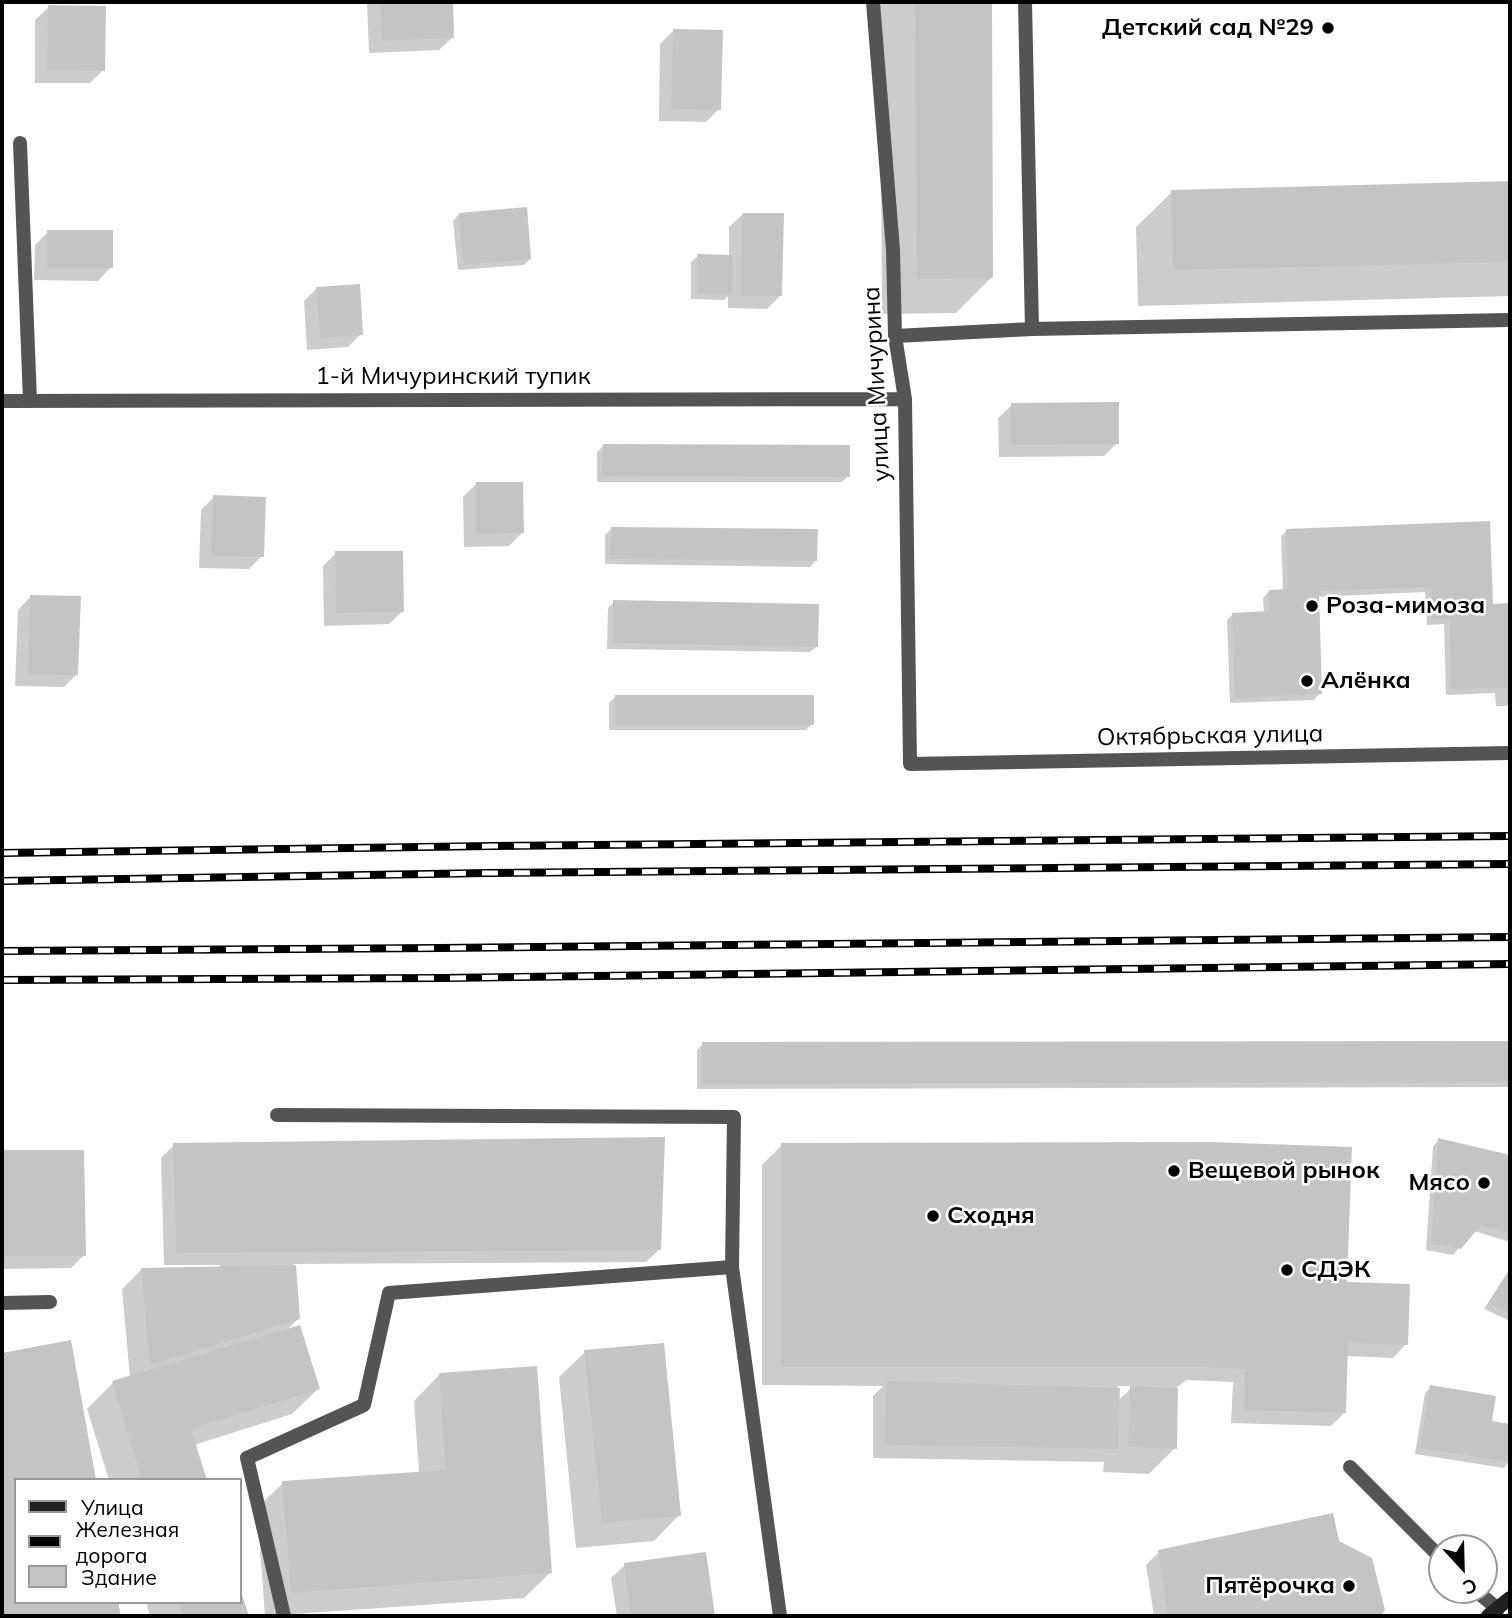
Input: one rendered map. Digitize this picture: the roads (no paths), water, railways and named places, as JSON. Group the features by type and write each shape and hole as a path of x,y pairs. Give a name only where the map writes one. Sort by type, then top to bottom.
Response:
{"street":[{"name":"улица Мичурина","path":"873,2 893,250 895,336 905,399 910,764"},
{"path":"1025,2 1032,329"},
{"path":"20,143 30,401"},
{"path":"895,336 1032,329 1510,320"},
{"name":"1-й Мичуринский тупик","path":"2,401 905,399"},
{"name":"Октябрьская улица","path":"910,764 1510,753"},
{"path":"277,1115 734,1117 732,1267 780,1616"},
{"path":"284,1616 247,1458 364,1405 389,1293 732,1267"},
{"path":"2,1303 50,1302"},
{"path":"1350,1467 1428,1545"},
{"path":"1493,1612 1510,1598"}],"railway":[{"path":"2,853 1510,836"},
{"path":"2,881 488,873 1510,864"},
{"path":"2,951 1510,937"},
{"path":"2,980 442,978 1510,964"}],"place":[{"name":"Детский сад №29","path":"1328,28"},
{"name":"Роза-мимоза","path":"1312,606"},
{"name":"Алёнка","path":"1307,681"},
{"name":"Вещевой рынок","path":"1174,1171"},
{"name":"Мясо","path":"1484,1183"},
{"name":"Сходня","path":"933,1216"},
{"name":"СДЭК","path":"1287,1270"},
{"name":"Пятёрочка","path":"1349,1586"}]}
